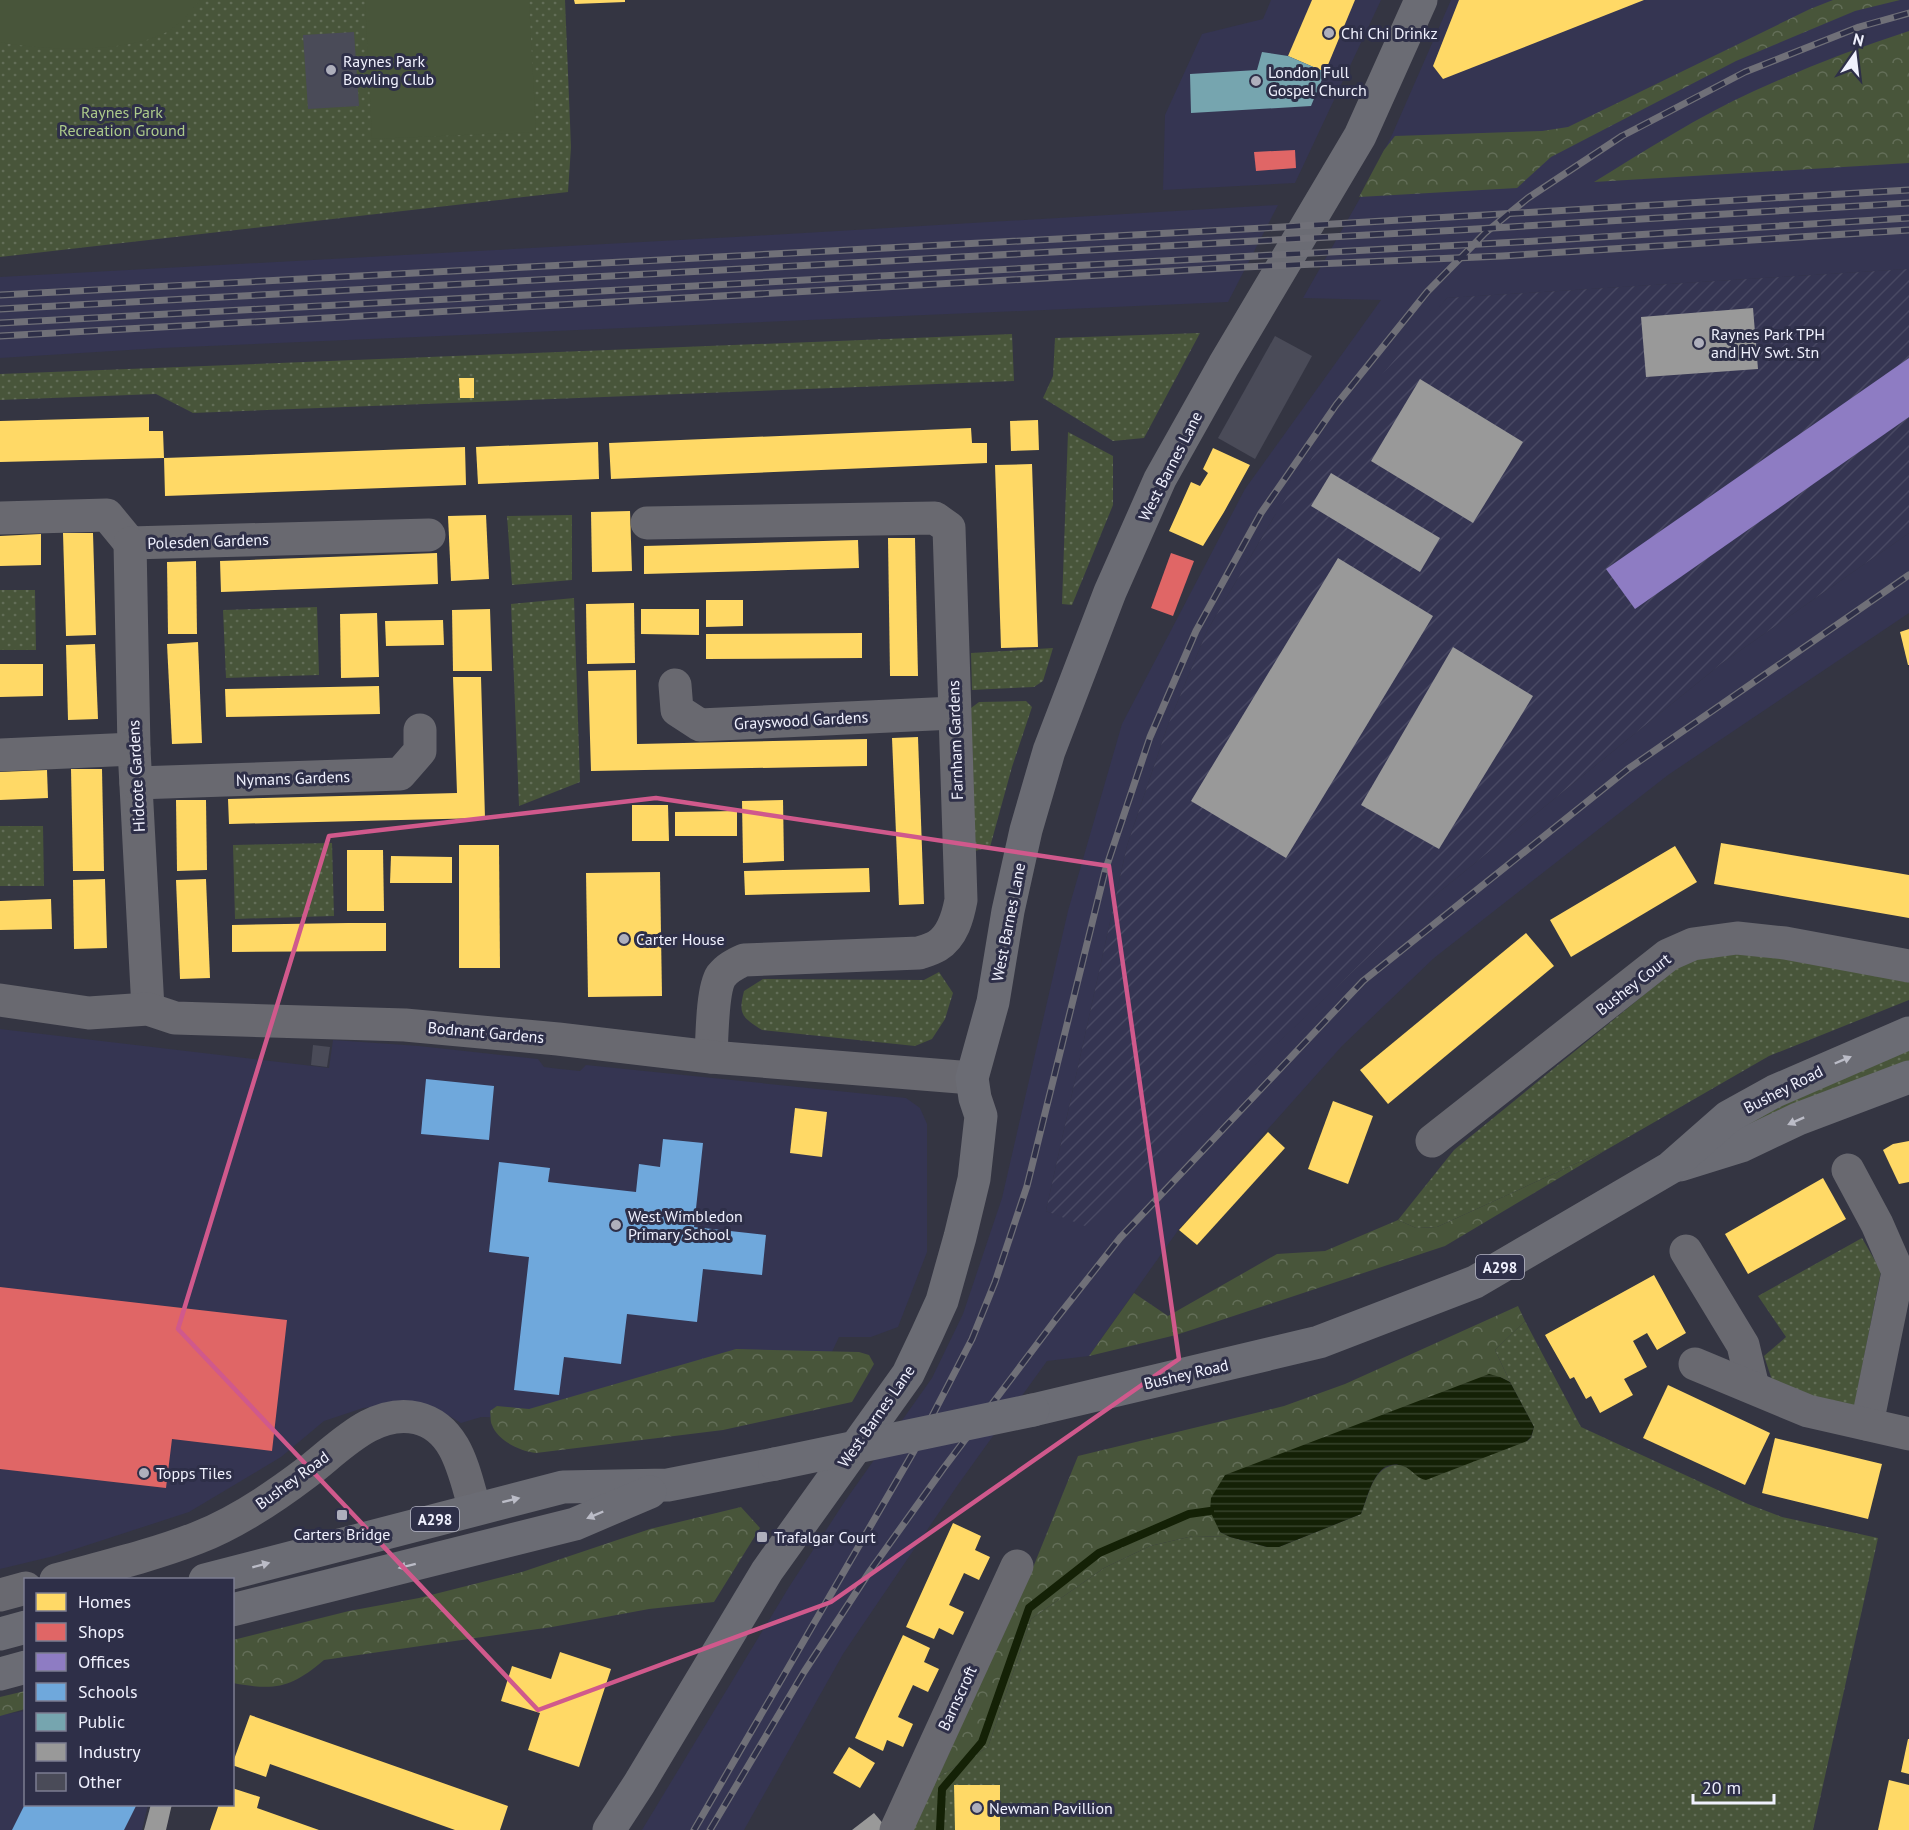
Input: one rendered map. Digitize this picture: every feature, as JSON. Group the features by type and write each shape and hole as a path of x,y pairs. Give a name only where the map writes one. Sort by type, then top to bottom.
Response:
{"main road":[{"name":"West Barnes Lane","path":"609,1830 639,1784 766,1571 908,1374 927,1335 942,1301 974,1179 981,1116 972,1078 993,1002 1008,911 1026,830 1049,751 1112,586 1160,479 1187,428 1360,136 1421,0"},
{"name":"Bushey Road","path":"213,1578 563,1487 668,1485 1032,1410 1319,1342 1475,1282 1670,1168 1728,1117 1775,1091 1909,1033"},
{"name":"Bushey Road","path":"1670,1168 1741,1146 1798,1119 1909,1077"},
{"name":"Bushey Road","path":"234,1610 575,1524 668,1485"},
{"path":"0,1634 24,1628"},
{"path":"0,1674 24,1668"}],"street":[{"name":"Polesden Gardens","path":"0,518 107,515 130,543 429,535"},
{"name":"Farnham Gardens","path":"647,523 935,518 949,528 961,900 958,915 950,932 938,946 919,953 744,960 730,966 720,977 716,989 711,1057"},
{"name":"Hidcote Gardens","path":"130,543 134,749 148,1009"},
{"name":"Grayswood Gardens","path":"675,685 677,710 700,725 954,713"},
{"name":"Nymans Gardens","path":"136,783 400,774 420,751 420,730"},
{"path":"0,755 134,749"},
{"name":"Bushey Court","path":"1432,1141 1668,955 1694,944 1737,938 1747,939 1785,943 1909,966"},
{"name":"Bodnant Gardens","path":"0,1000 88,1013 148,1009 175,1018 413,1025 711,1057 972,1078"},
{"path":"1848,1170 1877,1224 1898,1272 1867,1424"},
{"path":"1686,1251 1743,1345 1753,1387"},
{"path":"1695,1364 1808,1411 1909,1434"},
{"name":"Bushey Road","path":"63,1578 148,1555 198,1538 250,1511 306,1473 346,1440 373,1423 397,1418 415,1418 431,1423 446,1433 462,1467 475,1509"},
{"name":"Barnscroft","path":"896,1830 1017,1566"},
{"path":"0,1594 24,1588"}],"highlighted area":[{"path":"656,798 1109,866 1179,1359 831,1602 538,1710 178,1329 329,836"}],"shaded area":[{"path":"1271,0 1381,0 1295,183 1163,190 1165,115 1202,34 1263,19"},
{"path":"1451,0 1909,0 1909,269 1447,298 1274,517 1207,631 1168,725 1127,846 1046,1211 1085,1225 1423,905 1722,663 1909,533 1909,613 1668,775 1434,958 1342,1046 1179,1229 1089,1356 1047,1361 957,1486 843,1654 744,1830 642,1830 789,1587 845,1501 932,1378 963,1314 1002,1198 1068,911 1122,724 1245,489 1381,300 1303,298 1359,200 1392,135"},
{"path":"1278,205 1228,302 161,348 0,358 0,277"},
{"path":"1909,269 1909,533 1722,663 1423,905 1085,1226 1046,1211 1127,846 1168,725 1207,631 1313,456 1447,298"},
{"path":"0,1029 329,1068 333,1040 419,1046 538,1059 544,1067 560,1069 580,1071 586,1065 906,1098 920,1108 927,1124 927,1252 898,1327 871,1337 839,1337 830,1356 529,1418 481,1417 461,1423 439,1410 412,1403 363,1408 324,1421 281,1457 189,1512 54,1556 0,1569"},
{"path":"1489,1374 1510,1382 1534,1427 1527,1441 1426,1480 1403,1466 1393,1464 1379,1472 1361,1514 1279,1547 1267,1547 1220,1532 1210,1511 1211,1498 1225,1475"},
{"path":"24,1711 24,1806 148,1806 142,1830 0,1830 0,1715"}],"green space":[{"name":"Raynes Park Recreation Ground","path":"0,0 565,0 571,147 568,192 0,257"},
{"path":"0,0 200,0 174,27 153,38 111,47 63,48 0,42"},
{"path":"365,0 529,0 536,132 372,139"},
{"path":"1833,0 1900,0 1855,11 1736,61 1551,157 1517,188 1359,197 1384,150 1395,136 1542,131 1568,127 1810,9"},
{"path":"1909,31 1909,163 1594,182 1733,101 1811,66"},
{"path":"1200,333 1144,438 1113,441 1043,398 1053,376 1055,338"},
{"path":"1012,334 1014,381 193,413 156,394 0,400 0,374"},
{"path":"1068,432 1113,456 1113,505 1072,605 1062,604"},
{"path":"572,515 572,580 512,585 507,516"},
{"path":"0,590 35,590 36,650 0,650"},
{"path":"574,598 580,782 519,806 511,604"},
{"path":"317,607 319,675 226,678 223,610"},
{"path":"1053,648 1043,681 1034,687 972,690 971,653"},
{"path":"1026,701 1032,707 1012,767 990,847 975,851 971,708 979,702"},
{"path":"0,826 43,826 44,886 0,886"},
{"path":"332,843 334,916 235,919 233,845"},
{"path":"1750,947 1909,981 1909,1000 1769,1056 1606,1150 1437,1227 1416,1228 1398,1220 1454,1150 1678,967 1712,951"},
{"path":"939,972 953,993 945,1019 932,1039 915,1046 762,1030 743,1015 741,1005 744,991 763,979 924,980"},
{"path":"1909,1049 1909,1062 1734,1130 1820,1086"},
{"path":"1606,1150 1445,1246 1176,1335 1089,1356 1134,1293 1168,1316 1277,1254 1325,1251 1398,1220 1416,1228 1437,1227"},
{"path":"1862,1238 1881,1271 1854,1408 1774,1386 1764,1356 1786,1337 1758,1296"},
{"path":"1518,1306 1525,1321 1495,1350 1510,1382 1500,1377 1220,1532 1230,1537 1193,1536 1150,1546 1104,1568 1031,1619 988,1747 938,1777 1032,1570 1078,1456 1284,1406 1345,1384"},
{"path":"1525,1321 1581,1427 1748,1504 1782,1517 1878,1538 1813,1830 910,1830 938,1777 988,1747 1031,1619 1104,1568 1150,1546 1193,1536 1230,1537 1267,1547 1279,1547 1361,1514 1375,1480 1386,1468 1527,1441 1531,1438 1534,1427 1495,1350"},
{"path":"736,1349 859,1352 869,1355 874,1364 852,1402 723,1430 536,1453 523,1450 504,1440 491,1423 490,1411 497,1406 529,1409"},
{"path":"741,1507 760,1528 714,1602 649,1609 552,1627 324,1660 302,1677 272,1687 234,1683 234,1640 522,1572 650,1529"},
{"path":"24,1691 24,1709 0,1716 0,1697"}],"building: Homes":[{"path":"574,0 625,0 625,2 575,4"},
{"path":"1312,0 1355,0 1325,72 1288,56"},
{"path":"1459,0 1644,0 1443,79 1433,66"},
{"path":"459,378 474,378 474,398 460,398"},
{"path":"149,417 149,431 163,431 164,458 0,462 0,421"},
{"path":"1038,420 1039,450 1011,451 1010,421"},
{"path":"971,428 972,443 987,443 987,463 611,479 609,443"},
{"path":"598,442 599,479 478,484 476,447"},
{"path":"465,447 466,485 165,496 164,458"},
{"path":"1213,448 1250,465 1203,546 1169,531 1191,482 1200,486 1208,473 1203,469"},
{"path":"1032,464 1038,647 1001,648 995,465"},
{"path":"630,511 632,571 592,572 591,512"},
{"path":"486,515 489,579 451,581 448,516"},
{"path":"63,533 93,533 96,635 66,636"},
{"path":"41,534 41,565 0,566 0,536"},
{"path":"888,538 915,538 918,676 890,676"},
{"path":"858,540 859,568 644,574 644,546"},
{"path":"437,553 438,584 221,592 220,561"},
{"path":"196,561 197,634 168,634 167,562"},
{"path":"706,600 743,600 743,626 706,627"},
{"path":"634,603 635,663 587,664 586,604"},
{"path":"490,609 492,671 453,671 452,610"},
{"path":"641,609 699,609 699,635 641,634"},
{"path":"377,613 379,677 341,678 340,614"},
{"path":"443,620 444,645 386,646 385,621"},
{"path":"1909,629 1909,665 1908,665 1900,632"},
{"path":"862,633 862,658 706,659 706,634"},
{"path":"198,642 202,743 172,744 167,644"},
{"path":"95,644 98,719 68,720 66,645"},
{"path":"0,664 43,664 43,696 0,697"},
{"path":"636,670 637,744 867,739 867,766 591,771 588,671"},
{"path":"453,677 481,677 485,818 229,824 228,799 457,793"},
{"path":"379,686 380,714 226,717 225,689"},
{"path":"918,737 924,904 899,905 892,738"},
{"path":"71,769 102,769 104,871 73,871"},
{"path":"47,770 48,798 0,800 0,772"},
{"path":"176,800 206,800 207,870 177,871"},
{"path":"783,800 784,861 743,863 742,801"},
{"path":"632,805 668,805 669,841 632,841"},
{"path":"737,811 737,836 675,836 675,812"},
{"path":"1721,843 1909,875 1909,918 1714,884"},
{"path":"459,845 499,845 500,968 459,968"},
{"path":"1675,846 1697,882 1571,957 1550,920"},
{"path":"347,850 383,850 384,911 347,911"},
{"path":"391,856 452,857 452,883 390,883"},
{"path":"869,868 870,892 745,895 744,871"},
{"name":"Carter House","path":"660,872 662,996 588,997 586,873"},
{"path":"105,879 107,948 74,949 73,880"},
{"path":"206,879 210,978 180,979 176,880"},
{"path":"51,899 52,929 0,930 0,901"},
{"path":"386,923 386,951 232,952 232,925"},
{"path":"1526,933 1554,966 1388,1104 1360,1070"},
{"path":"1333,1101 1373,1116 1348,1184 1308,1169"},
{"path":"795,1108 827,1112 822,1157 790,1153"},
{"path":"1268,1132 1285,1148 1197,1245 1179,1230"},
{"path":"1909,1141 1909,1182 1899,1184 1883,1150 1893,1144"},
{"path":"1823,1178 1846,1219 1748,1274 1725,1234"},
{"path":"1654,1275 1686,1333 1657,1350 1647,1333 1633,1341 1647,1367 1624,1379 1633,1395 1600,1413 1591,1396 1586,1399 1574,1377 1570,1379 1545,1335"},
{"path":"1668,1385 1770,1433 1745,1485 1643,1438"},
{"path":"1775,1438 1882,1464 1868,1519 1762,1493"},
{"path":"953,1523 981,1536 975,1550 990,1557 979,1580 964,1573 949,1605 964,1612 953,1635 939,1628 934,1639 906,1627"},
{"path":"903,1635 930,1648 924,1662 939,1669 928,1692 913,1685 898,1717 913,1724 903,1747 887,1740 883,1751 855,1738"},
{"path":"560,1652 611,1669 579,1767 528,1750 540,1713 501,1701 512,1666 551,1679"},
{"path":"250,1715 508,1806 500,1830 455,1830 270,1764 266,1777 234,1766 234,1759"},
{"path":"1909,1739 1909,1774 1901,1772"},
{"path":"849,1747 875,1763 860,1788 833,1773"},
{"path":"1889,1780 1909,1785 1909,1830 1878,1830"},
{"name":"Newman Pavillion","path":"954,1785 1000,1785 1000,1830 955,1830"},
{"path":"234,1789 260,1797 257,1808 319,1830 210,1830 218,1806 234,1806"}],"building: Shops":[{"path":"1295,150 1296,168 1256,171 1254,152"},
{"path":"1171,553 1194,561 1173,616 1151,608"},
{"path":"0,1287 287,1320 272,1451 172,1439 166,1488 0,1469"}],"building: Offices":[{"path":"1909,358 1909,417 1635,609 1606,569"}],"building: Schools":[{"path":"426,1079 494,1086 489,1140 421,1134"},
{"path":"663,1139 703,1143 694,1227 766,1235 762,1275 703,1269 697,1322 627,1314 621,1364 564,1357 559,1395 514,1390 529,1257 489,1252 499,1162 550,1168 548,1182 636,1192 639,1164 660,1167"},
{"path":"24,1806 136,1806 124,1830 12,1830"}],"building: Public":[{"name":"London Full Gospel Church","path":"1262,52 1288,56 1325,72 1311,106 1191,113 1190,74 1257,70"}],"building: Industry":[{"name":"Raynes Park TPH and HV Swt. Stn","path":"1753,308 1758,369 1646,377 1641,317"},
{"path":"1420,379 1523,442 1473,523 1371,461"},
{"path":"1331,473 1440,538 1420,572 1311,506"},
{"path":"1338,558 1433,616 1286,858 1191,801"},
{"path":"1453,647 1533,696 1439,849 1361,805"},
{"path":"150,1806 172,1806 166,1830 144,1830"},
{"path":"874,1813 886,1827 882,1830 852,1830"}],"building: Other":[{"name":"Raynes Park Bowling Club","path":"354,32 359,106 308,109 303,35"},
{"path":"1275,336 1312,356 1255,459 1218,438"},
{"path":"313,1045 330,1047 327,1067 311,1065"}],"waterway":[{"path":"940,1830 942,1789 982,1742 1029,1608 1099,1553 1189,1514 1210,1511"}],"railway":[{"path":"694,1830 914,1451 972,1339 995,1282 1027,1186 1105,871 1150,737 1196,631 1261,513 1336,405 1427,292 1485,233 1528,198 1622,136 1745,72 1859,27 1909,13"},
{"path":"0,295 1264,228 1909,190"},
{"path":"0,309 1459,230 1909,203"},
{"path":"0,323 1518,242 1909,218"},
{"path":"0,336 1244,267 1502,256 1909,230"},
{"path":"710,1830 804,1672 870,1571 943,1469 1056,1319 1120,1238 1363,981 1628,769 1909,575"}],"place":[{"name":"Chi Chi Drinkz","path":"1329,33"},
{"name":"Raynes Park Bowling Club","path":"331,70"},
{"name":"London Full Gospel Church","path":"1256,81"},
{"name":"Raynes Park TPH and HV Swt. Stn","path":"1699,343"},
{"name":"Carter House","path":"624,939"},
{"name":"West Wimbledon Primary School","path":"616,1225"},
{"name":"Topps Tiles","path":"144,1473"},
{"name":"Carters Bridge","path":"342,1515"},
{"name":"Trafalgar Court","path":"762,1537"},
{"name":"Newman Pavillion","path":"977,1808"}]}
